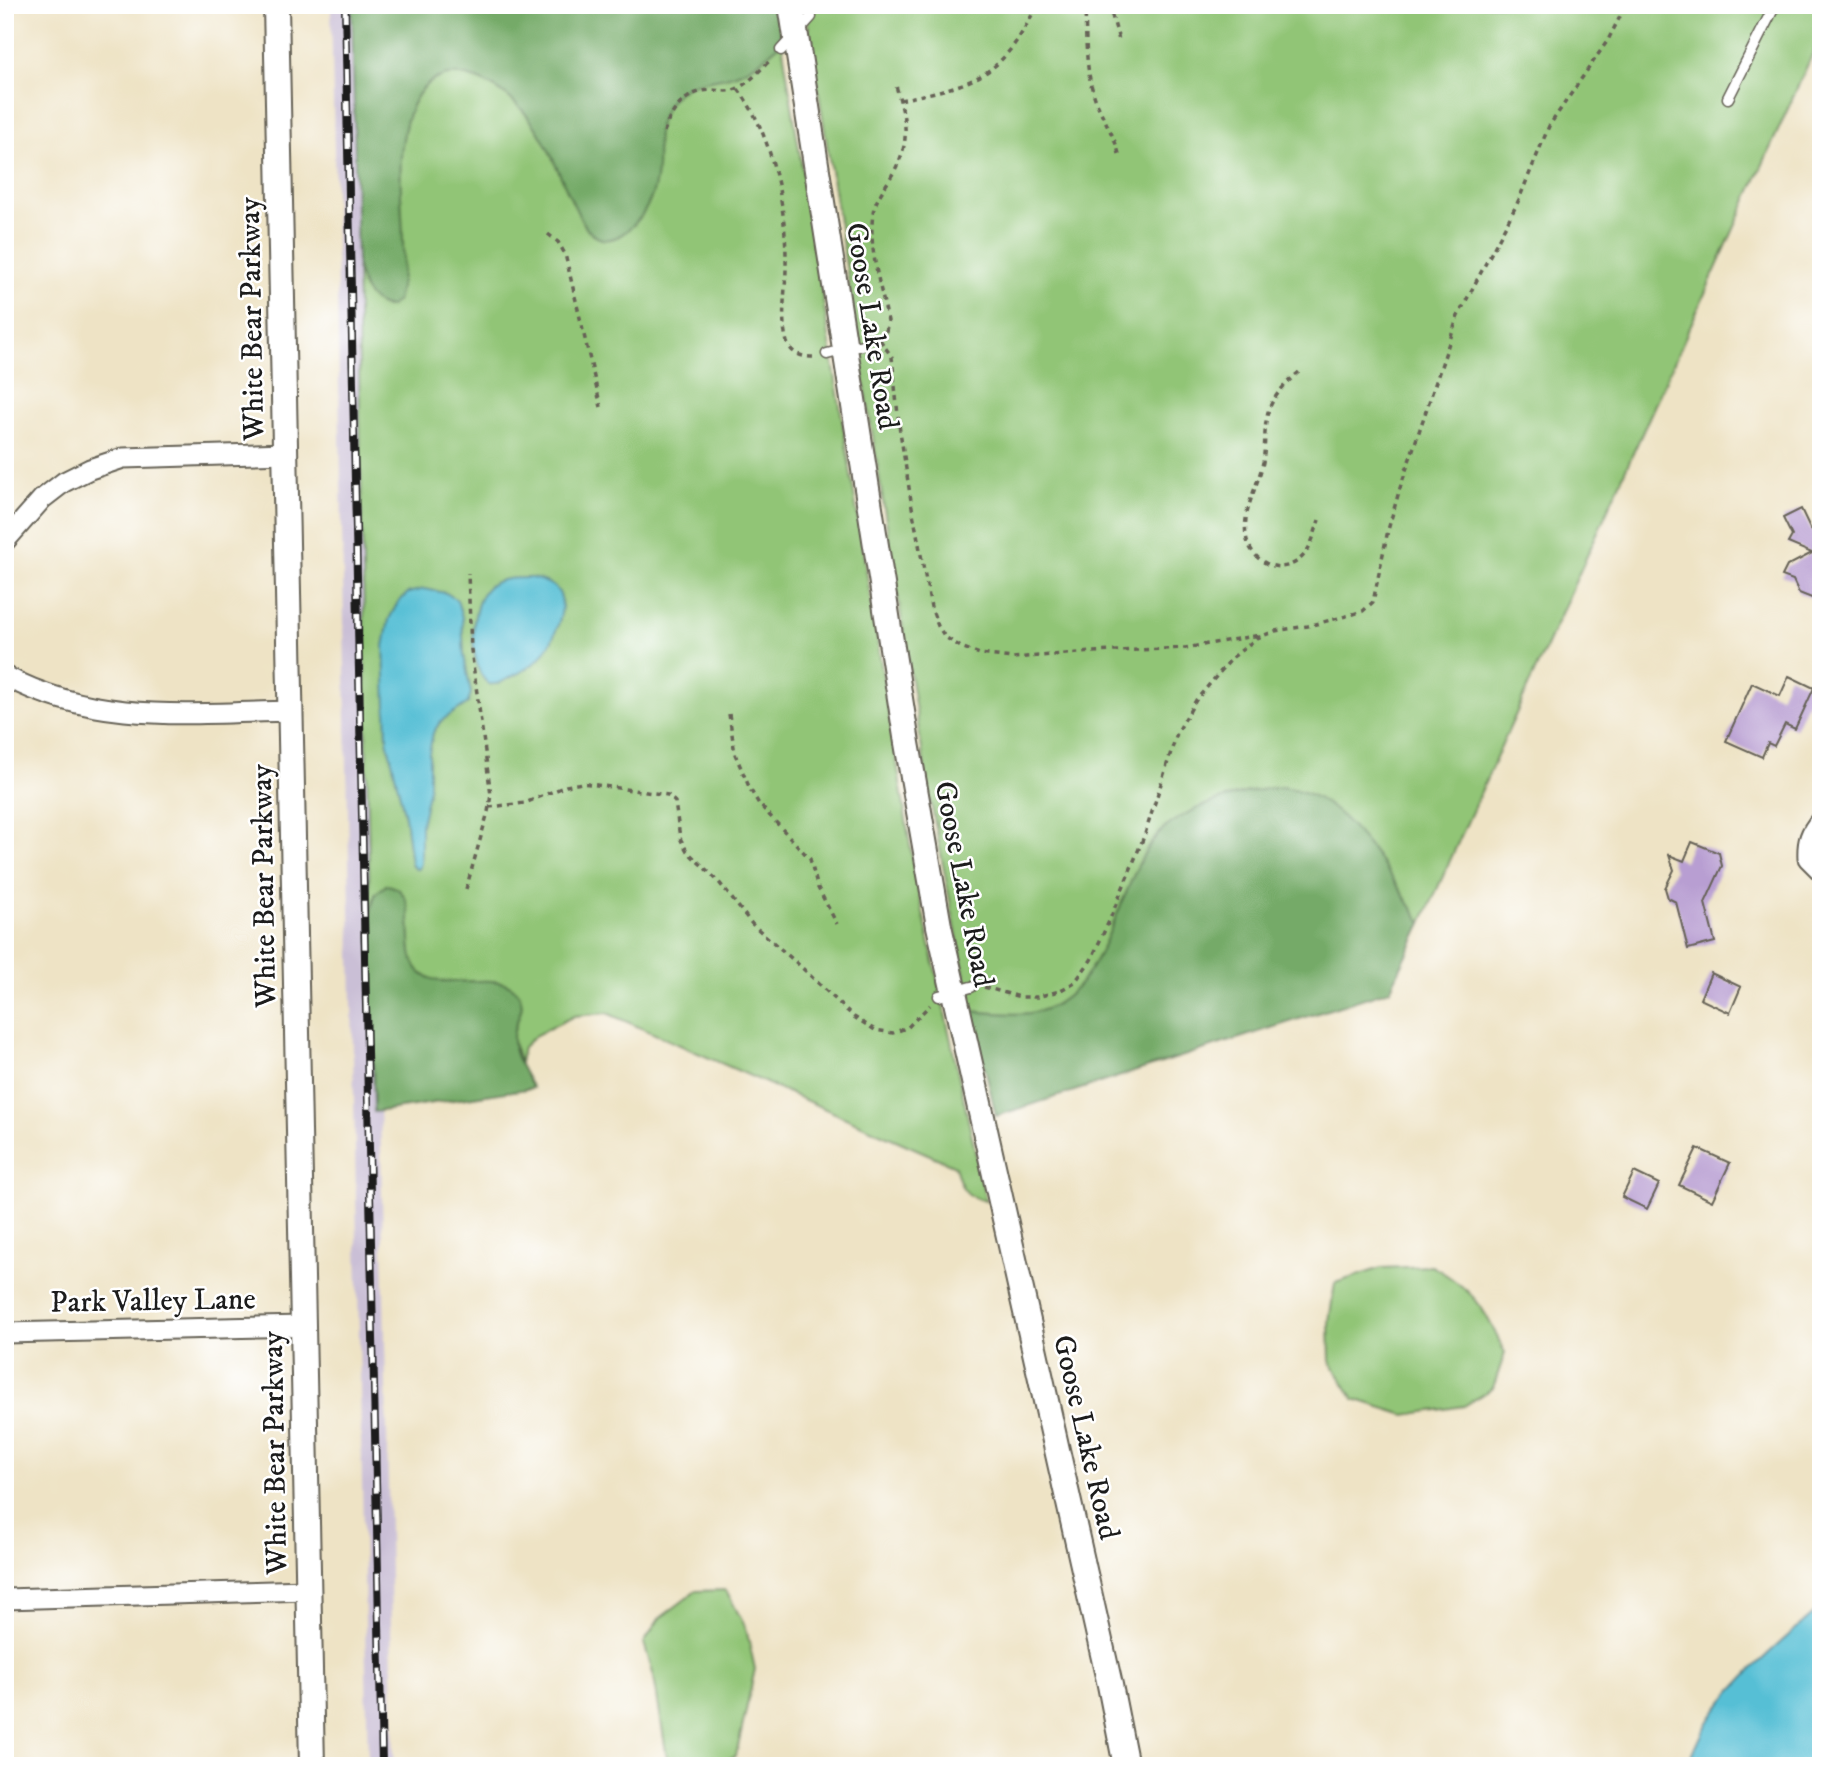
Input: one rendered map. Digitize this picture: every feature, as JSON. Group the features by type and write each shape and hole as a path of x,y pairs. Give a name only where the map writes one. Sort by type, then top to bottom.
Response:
{"street":[{"name":"White Bear Parkway","path":"276,5 312,1766"},
{"name":"Goose Lake Road","path":"795,27 914,784 954,992 1126,1766"},
{"path":"5,541 42,499 90,468 123,458 285,453"},
{"path":"5,676 59,699 139,714 292,711"},
{"path":"1821,820 1811,832 1807,844 1808,858 1821,871"},
{"name":"Park Valley Lane","path":"5,1333 303,1326"},
{"path":"5,1599 308,1590"}],"lane":[{"path":"1728,98 1775,5"}],"path":[{"path":"900,100 954,88 989,72 1010,51 1037,5"},
{"path":"1085,5 1090,79 1094,95 1116,140 1120,158"},
{"path":"1109,5 1119,40"},
{"path":"880,340 890,352 893,363 901,442 931,607 938,626 951,642 979,654 1012,658 1185,648 1265,634 1363,611 1373,602 1400,488 1458,316 1517,204 1549,126 1604,46 1626,5"},
{"path":"664,132 674,110 692,95 708,90 726,92 738,89 795,27"},
{"path":"738,89 761,126 775,175 786,252 787,343 793,351 802,356 813,357 880,340 886,331 888,321 875,251 873,216 880,194 896,169 905,145 907,128 895,82"},
{"path":"548,234 561,246 566,258 601,407"},
{"path":"1299,372 1280,392 1269,411 1263,461 1246,519 1248,542 1261,562 1272,567 1287,566 1296,562 1306,552 1319,520"},
{"path":"466,889 489,807 491,787 469,636 468,573"},
{"path":"489,807 525,803 566,786 582,783 668,795 675,802 680,838 687,851 719,881 752,924 854,1017 880,1032 898,1032 954,992 986,988 1037,998 1075,982 1096,952 1140,849 1167,760 1183,720 1196,700 1233,657 1265,634"},
{"path":"729,714 736,754 750,789 759,804 810,859 823,899 836,924"}],"shaded area":[{"path":"331,5 357,5 394,1766 368,1766"}],"green space":[{"path":"352,5 776,5 782,42 747,69 687,87 674,97 659,125 656,179 647,207 635,224 619,236 609,239 597,237 586,228 545,143 534,124 519,107 501,92 469,77 448,75 428,84 415,101 406,123 400,175 403,266 397,301 389,307 381,305 366,293 357,266"},
{"path":"383,5 776,5 915,876 986,1201 973,1197 964,1190 955,1166 607,1013 574,1016 536,1035 523,1047 520,1063 512,1039 516,1023 402,1033 399,891 386,885 373,902 370,916 357,266 366,291 386,307"},
{"path":"805,5 1821,5 1821,35 1422,923 1413,909 1060,1066 975,1029 928,788"},
{"path":"1283,787 1315,797 1335,810 1376,855 1422,923 1390,990 996,1116 972,1011 1030,1013 1050,1007 1066,997 1092,967 1139,864 1156,837 1167,826 1197,808 1233,796"},
{"path":"386,885 398,889 405,898 411,951 414,964 421,973 444,981 500,982 518,993 522,1005 513,1033 515,1052 533,1088 374,1112 370,916 375,894"},
{"path":"1432,1266 1459,1284 1477,1302 1505,1353 1493,1388 1464,1406 1405,1415 1354,1399 1330,1361 1329,1321 1335,1283 1381,1268"},
{"path":"726,1590 746,1628 755,1669 736,1756 710,1766 668,1764 654,1677 644,1643 659,1619 696,1591"}],"water":[{"path":"532,578 550,584 560,594 561,615 554,635 546,651 534,663 502,682 489,684 477,665 474,651 477,606 482,594 494,583"},
{"path":"424,589 446,593 457,600 462,617 464,655 471,693 468,703 441,721 433,733 429,753 429,788 421,825 421,864 415,869 411,864 405,817 387,740 384,646 389,619 398,602 408,593"},
{"path":"1821,1607 1821,1766 1688,1766 1705,1728 1723,1701 1763,1658"}],"building":[{"path":"1801,509 1811,530 1821,535 1821,589 1817,590 1814,599 1799,593 1793,580 1782,576 1787,566 1812,553 1788,543 1792,536 1783,518"},
{"path":"1789,676 1814,688 1795,729 1785,724 1774,746 1768,743 1762,757 1726,741 1752,683 1780,696"},
{"path":"1692,842 1719,853 1722,866 1705,903 1715,942 1688,949 1676,902 1668,898 1665,888 1674,870 1669,855 1684,861"},
{"path":"1711,973 1741,987 1730,1013 1700,999"},
{"path":"1697,1148 1730,1163 1712,1201 1679,1185"},
{"path":"1634,1172 1659,1184 1647,1209 1622,1197"}],"railway":[{"path":"345,5 382,1766"}]}
